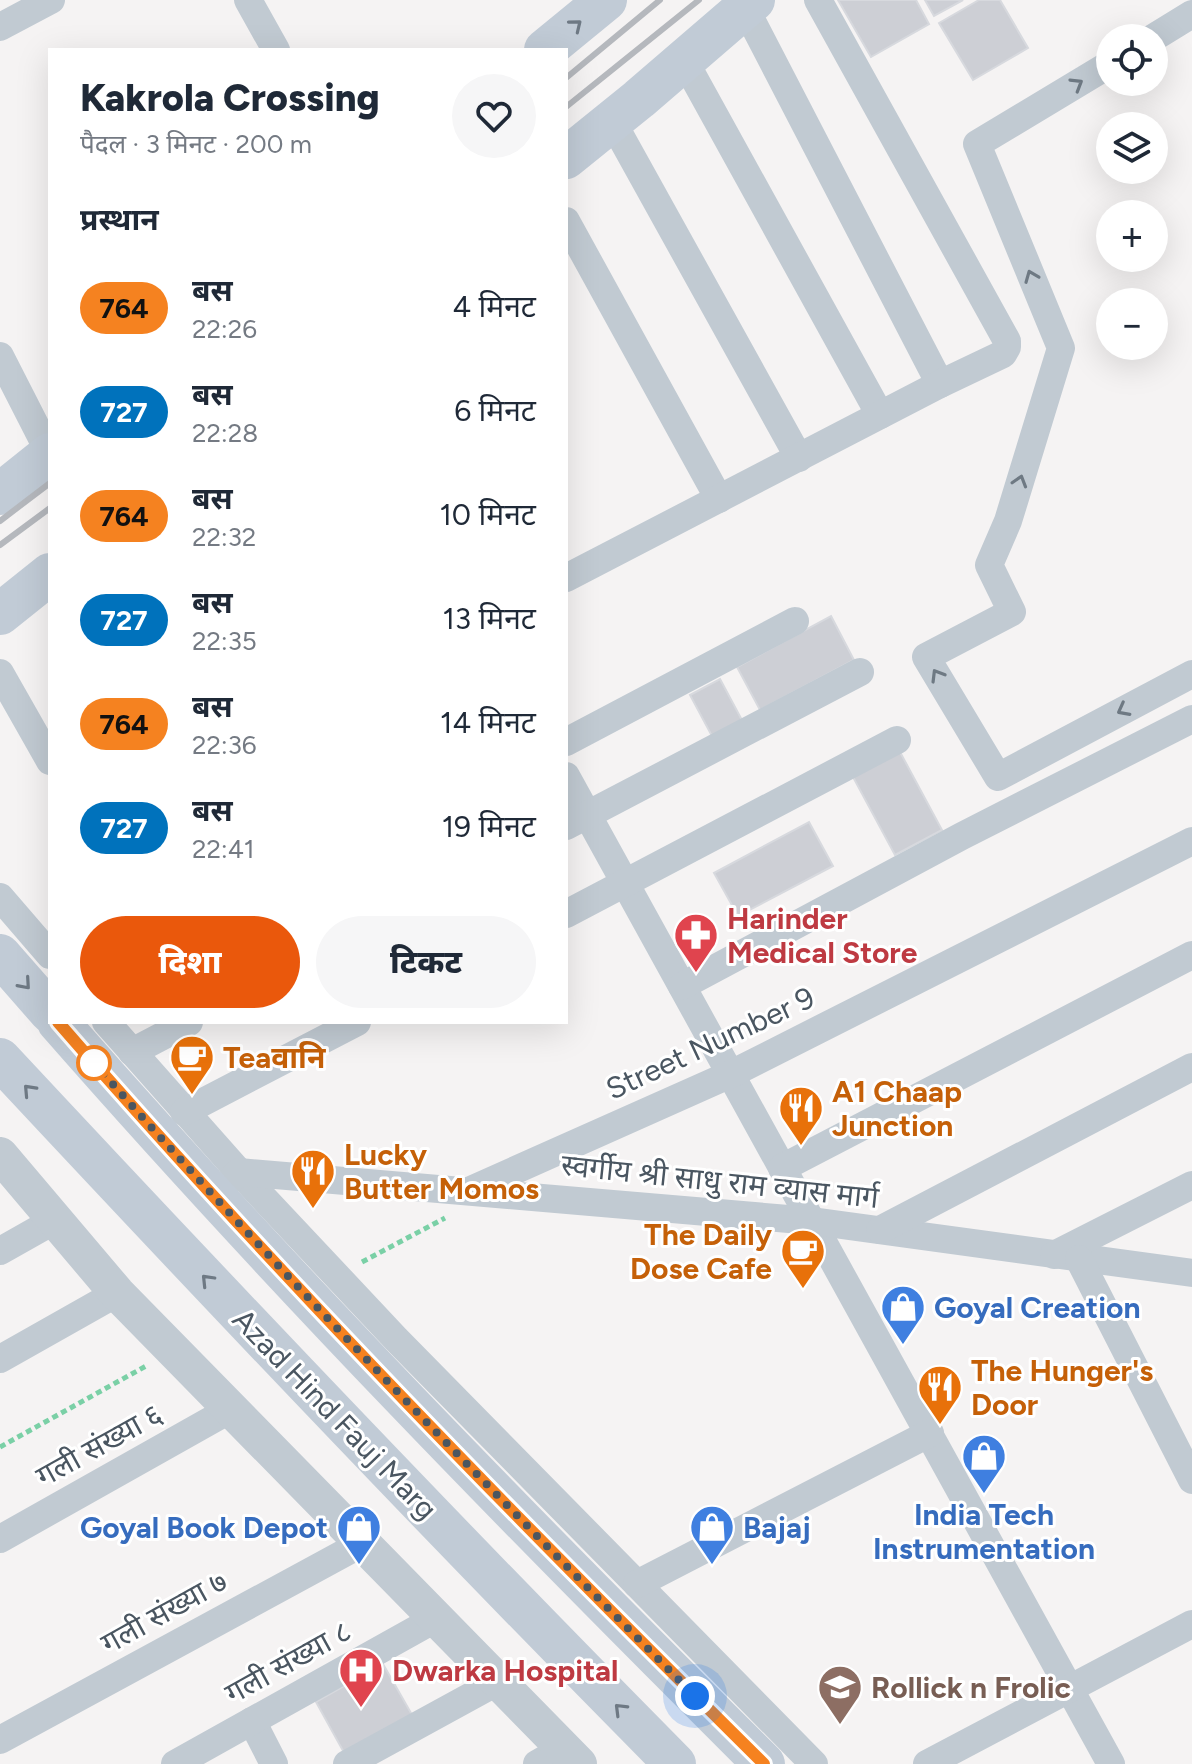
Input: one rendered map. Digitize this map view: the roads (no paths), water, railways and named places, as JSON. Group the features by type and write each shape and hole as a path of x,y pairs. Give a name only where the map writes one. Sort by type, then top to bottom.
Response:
{"main road":[{"path":"547,48 606,0"},
{"path":"568,156 749,4"},
{"path":"0,494 48,456"},
{"path":"0,614 48,579"},
{"path":"0,955 48,1010"},
{"name":"Azad Hind Fauj Marg","path":"60,1024 227,1184 365,1358 527,1527 764,1764"},
{"name":"Azad Hind Fauj Marg","path":"0,1059 197,1270 675,1764"}],"street":[{"path":"0,27 51,0"},
{"path":"248,0 275,48"},
{"path":"568,577 1003,354 1007,347 1007,341 818,0"},
{"path":"749,4 940,384"},
{"path":"1168,29 1192,14"},
{"path":"684,60 880,415"},
{"path":"1096,72 977,144 1061,348 1008,521 989,565 1012,612 926,657 998,777 1192,674"},
{"path":"612,121 799,458"},
{"path":"568,225 719,499"},
{"path":"4,372 48,450"},
{"path":"568,741 795,621"},
{"path":"577,821 860,672"},
{"path":"0,673 48,757"},
{"path":"682,986 962,836 1192,719"},
{"path":"568,913 897,740"},
{"path":"568,784 577,821 626,883 1111,1764"},
{"name":"Street Number 9","path":"468,1191 731,1074 1192,841"},
{"path":"0,897 48,953"},
{"path":"782,1168 1192,955"},
{"path":"108,1024 184,1112 227,1184 336,1276 814,1764"},
{"path":"132,1052 185,1024"},
{"path":"184,1112 353,1024"},
{"path":"880,1230 1192,1067"},
{"path":"0,1155 117,1293 497,1682 560,1759"},
{"name":"स्वर्गीय श्री साधु राम व्यास मार्ग","path":"227,1184 468,1191 812,1221 1192,1273"},
{"path":"1192,1185 1067,1257 1192,1480"},
{"path":"0,1251 55,1220"},
{"path":"0,1359 117,1293"},
{"name":"गली संख्या ६","path":"0,1539 231,1409"},
{"path":"637,1584 930,1433"},
{"name":"गली संख्या ७","path":"0,1740 361,1544"},
{"name":"गली संख्या ८","path":"175,1764 435,1619"},
{"path":"927,1764 1192,1624"},
{"path":"347,1764 497,1682"},
{"path":"252,1721 274,1764"}],"railway":[{"path":"568,76 660,0"},
{"path":"568,105 699,0"},
{"path":"0,521 48,485"},
{"path":"0,545 48,509"}],"place":[{"name":"Harinder Medical Store","path":"696,974"},
{"name":"Teaवानि","path":"192,1096"},
{"name":"A1 Chaap Junction","path":"801,1147"},
{"name":"Lucky Butter Momos","path":"313,1210"},
{"name":"The Daily Dose Cafe","path":"803,1290"},
{"name":"Goyal Creation","path":"903,1346"},
{"name":"The Hunger's Door","path":"940,1426"},
{"name":"India Tech Instrumentation","path":"984,1495"},
{"name":"Goyal Book Depot","path":"359,1566"},
{"name":"Bajaj","path":"712,1566"},
{"name":"Dwarka Hospital","path":"361,1709"},
{"name":"Rollick n Frolic","path":"840,1726"}]}
